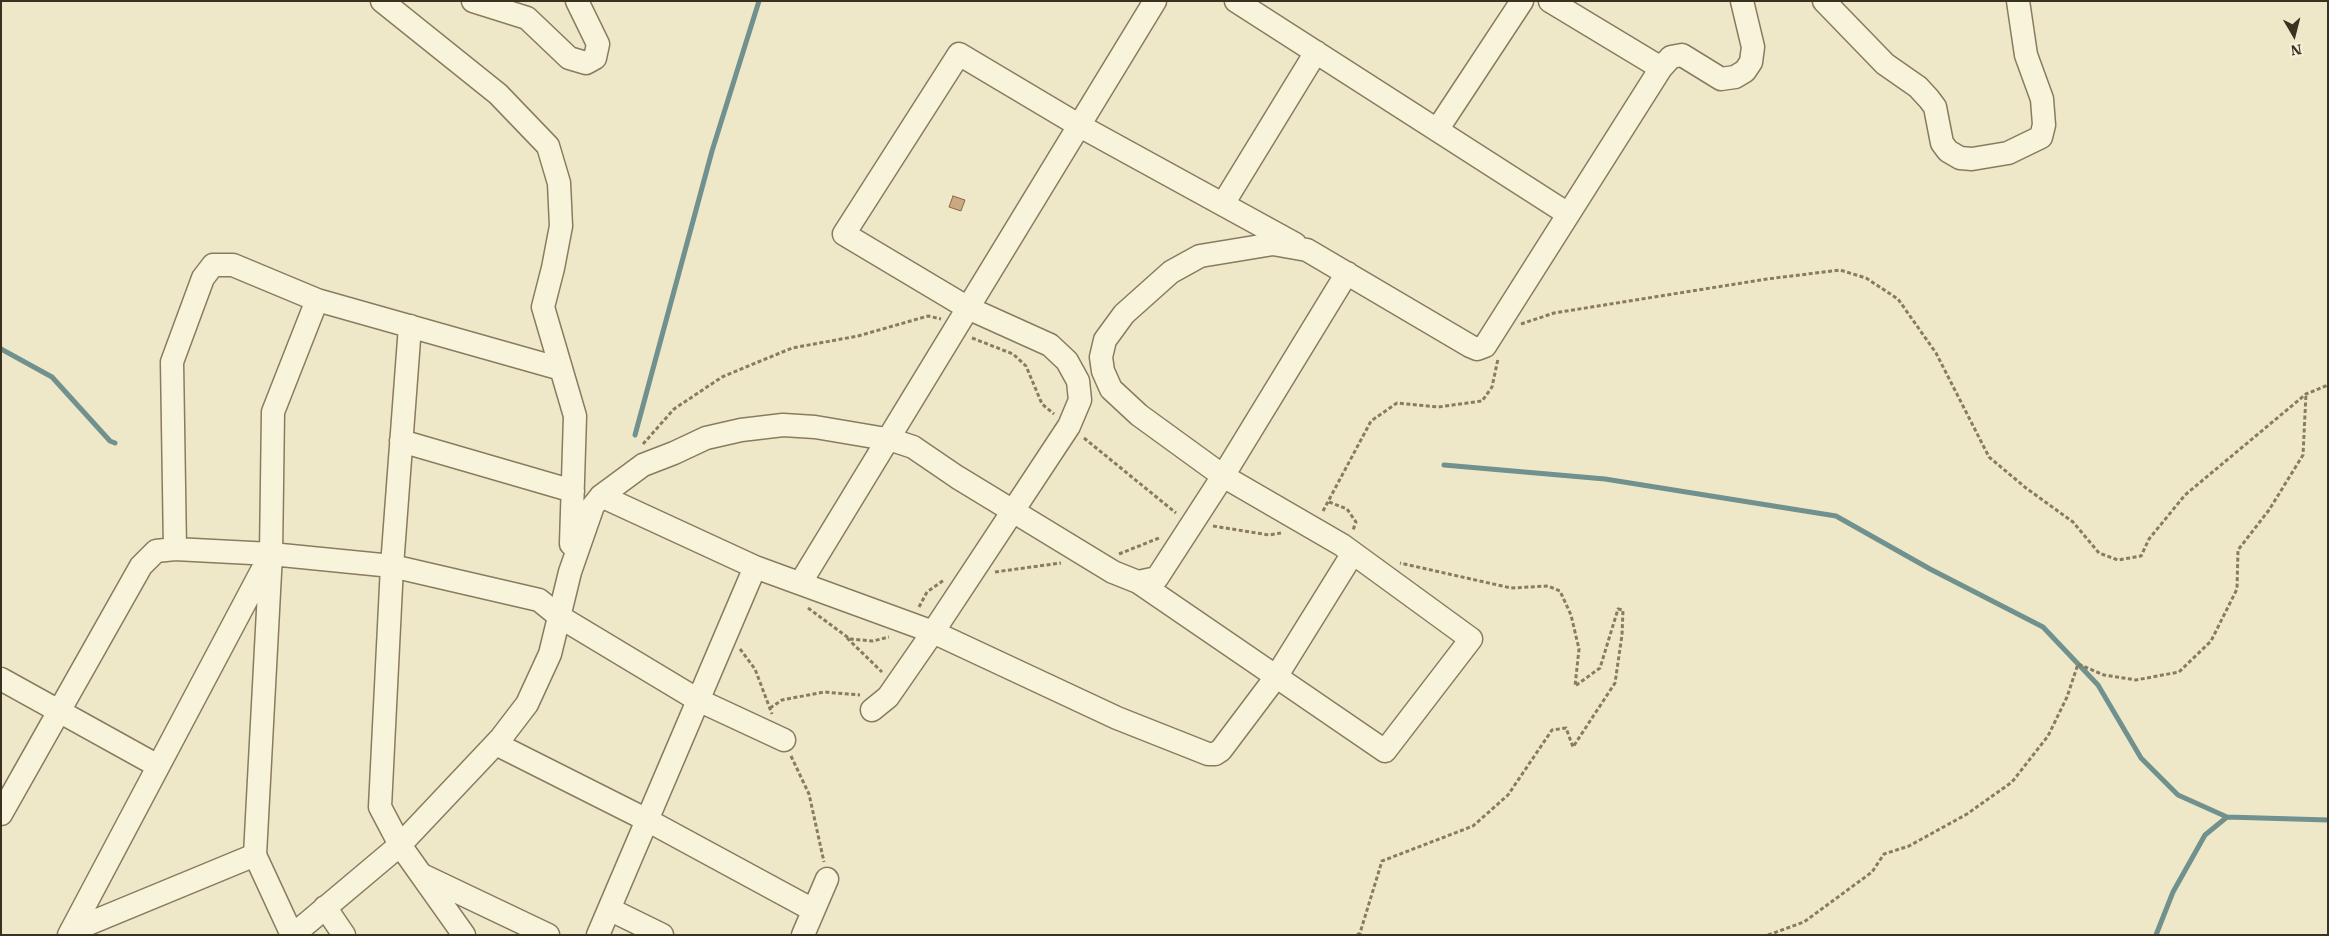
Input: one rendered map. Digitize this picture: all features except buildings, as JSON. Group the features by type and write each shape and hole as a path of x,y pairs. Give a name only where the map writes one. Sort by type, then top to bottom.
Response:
{"street":[{"path":"382,1 498,94 548,146 559,183 561,226 543,307 575,416 570,572"},
{"path":"473,1 527,18 569,58 586,63 595,58 598,44 578,1"},
{"path":"801,582 886,439 1080,126 1155,1"},
{"path":"1236,1 1568,214"},
{"path":"1437,130 1522,1"},
{"path":"1550,1 1660,68"},
{"path":"884,699 933,632 1069,426 1080,400 1078,381 1067,361 1050,345 968,308 844,234 959,54 1080,126 1347,273 1477,349 1485,346 1494,334 1660,68 1671,57 1682,54 1721,78 1735,77 1745,71 1751,62 1752,47 1742,1"},
{"path":"1824,1 1885,64 1918,87 1929,99 1935,107 1942,142 1948,151 1960,158 1972,158 2008,153 2041,137 2044,125 2042,99 2026,54 2018,1"},
{"path":"1223,204 1316,52"},
{"path":"317,300 273,412 271,554 255,855 292,935 400,845 496,744 527,704 550,654 570,572 587,519 601,496 643,465 674,454 706,438 740,430 783,425 815,427 886,439 914,447 957,477 1113,572 1138,582 1385,751 1471,639 1347,549 1223,476 1119,399 1111,389 1103,371 1101,357 1105,340 1124,314 1171,272 1200,256 1273,244 1306,250"},
{"path":"175,549 172,362 203,278 213,265 233,265 317,300 561,369"},
{"path":"1138,582 1157,578 1192,526 1347,273"},
{"path":"410,326 392,566 380,807 400,845 464,935"},
{"path":"401,441 573,490"},
{"path":"601,496 755,567 801,582 933,632 1117,718 1208,754 1215,754 1221,750 1276,677 1347,549"},
{"path":"1,814 141,566 156,551 175,549 271,554 392,566 539,600 560,616 698,700 784,740"},
{"path":"70,933 271,554"},
{"path":"598,935 755,567"},
{"path":"1,679 158,766"},
{"path":"496,744 647,820 813,910"},
{"path":"70,933 255,855"},
{"path":"420,874 548,935"},
{"path":"803,935 828,879"},
{"path":"325,907 344,935"},
{"path":"609,909 662,935"}],"path":[{"path":"1512,327 1554,313 1767,279 1840,270 1866,278 1898,299 1930,345 1989,457 2026,488 2073,522 2099,553 2118,560 2140,556 2149,539 2185,495 2306,394 2328,385"},
{"path":"804,606 850,639 873,641 891,636 911,623 927,592 941,581 1120,554 1192,526 1204,524 1270,535 1303,529 1326,508 1371,421 1396,403 1438,407 1482,400 1492,387 1498,355"},
{"path":"1768,935 1804,922 1872,872 1884,854 1908,846 1967,814 2012,782 2048,736 2067,697 2078,664 2104,675 2136,680 2179,672 2211,641 2237,590 2238,550 2269,510 2303,454 2306,394"},
{"path":"1329,502 1347,509 1356,522 1347,549"},
{"path":"1357,935 1360,933 1382,861 1473,826 1508,795 1552,730 1566,728 1573,747 1615,683 1622,635 1623,610 1618,609 1600,668 1575,686 1579,649 1571,615 1560,591 1548,586 1511,588 1408,564 1380,562 1373,569"},
{"path":"770,708 782,700 824,692 884,699 886,676 864,657 842,633"},
{"path":"735,643 755,669 770,708 809,794 828,879"}],"waterway":[{"path":"635,435 712,151 759,1"},
{"path":"1,349 52,377 110,441 115,443"},
{"path":"1444,465 1605,479 1836,516 1930,569 2043,627 2098,685 2141,758 2178,795 2227,817"},
{"path":"2156,935 2173,892 2205,835 2227,817 2328,820"}]}
